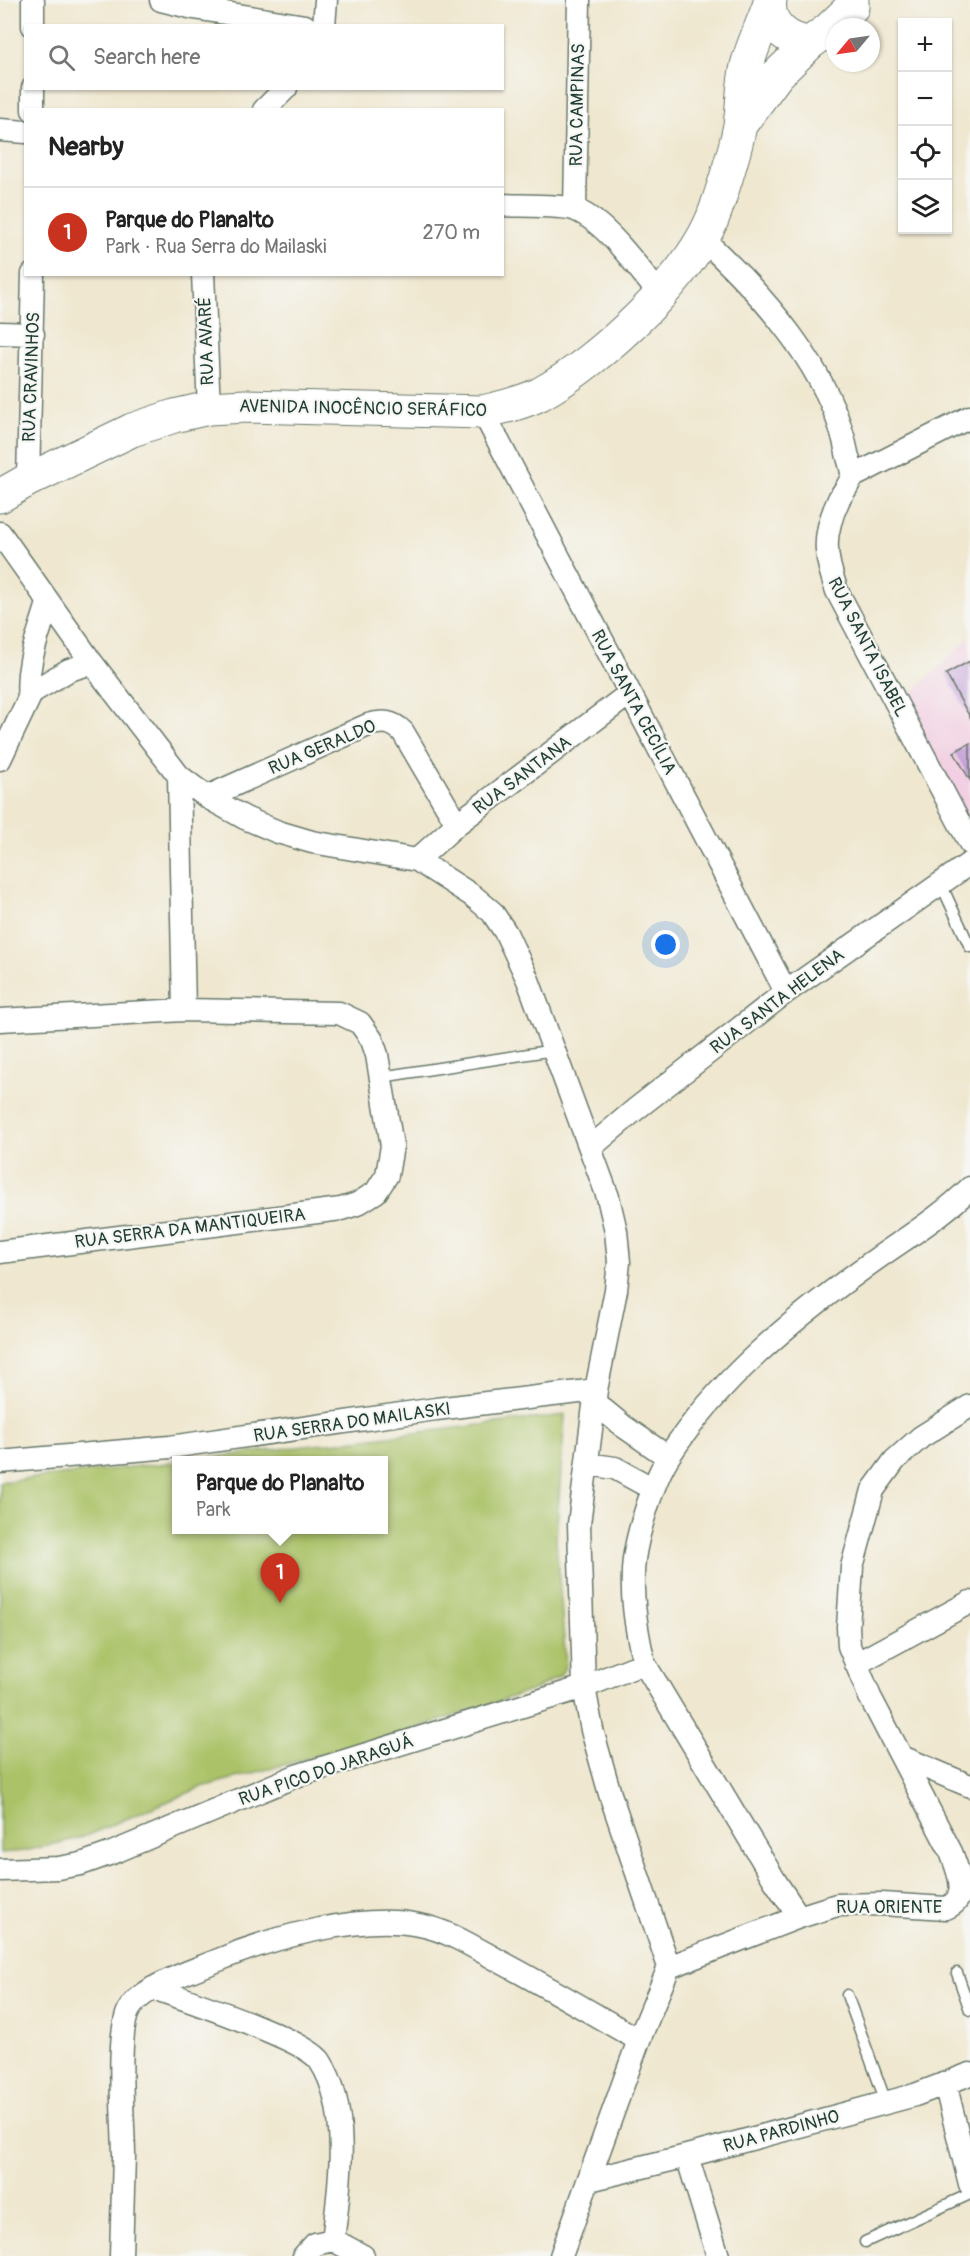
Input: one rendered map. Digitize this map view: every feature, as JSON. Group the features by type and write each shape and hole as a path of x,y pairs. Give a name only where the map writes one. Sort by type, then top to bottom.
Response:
{"main road":[{"name":"AVENIDA INOCÊNCIO SERÁFICO","path":"740,126 777,75 852,7 852,0"},
{"name":"AVENIDA INOCÊNCIO SERÁFICO","path":"0,496 132,430 174,416 209,408 246,405 483,412 514,405 539,394 584,366 660,295 703,239 716,211 740,126 747,66 769,3"},
{"path":"769,3 776,27 797,42 810,43"}],"street":[{"path":"33,0 33,24"},
{"path":"160,0 194,8 293,24"},
{"path":"324,24 326,0"},
{"name":"RUA CAMPINAS","path":"575,209 579,0"},
{"path":"33,90 33,108"},
{"path":"266,108 284,90"},
{"path":"0,130 24,132"},
{"path":"504,205 575,209 593,221 617,243 660,295"},
{"path":"703,239 748,283 786,328 810,364 829,400 844,437 852,477 970,417"},
{"name":"RUA CRAVINHOS","path":"28,480 33,276"},
{"name":"RUA AVARÉ","path":"203,276 209,408"},
{"path":"0,333 33,334"},
{"name":"RUA SANTA CECÍLIA","path":"483,412 786,992"},
{"name":"RUA SANTA ISABEL","path":"852,477 830,517 825,539 827,564 842,601 970,843"},
{"path":"0,533 92,663 179,776 207,797 245,818 278,832 312,842 417,860 473,896 492,912 506,933 528,980 608,1197 616,1231 619,1262 613,1308 595,1396 579,1524 584,1687 592,1730 610,1794 669,1967 639,2040 589,2180 566,2253"},
{"path":"28,698 29,662 48,603"},
{"path":"0,759 15,732 32,692 61,674 92,663"},
{"name":"RUA SANTANA","path":"417,860 458,824 629,694"},
{"name":"RUA GERALDO","path":"207,797 368,725 381,722 394,724 403,732 458,824"},
{"path":"179,776 184,1010"},
{"name":"RUA SANTA HELENA","path":"590,1148 636,1108 786,992 970,863"},
{"path":"0,1020 184,1010 339,1013 360,1023 372,1040 381,1077"},
{"name":"RUA SERRA DA MANTIQUEIRA","path":"0,1252 341,1209 357,1204 376,1192 387,1175 392,1146 381,1077"},
{"path":"799,1917 644,1663 636,1630 633,1596 634,1558 653,1489 668,1457 734,1375 826,1295 939,1214 970,1188"},
{"path":"595,1396 623,1426 668,1457"},
{"name":"RUA SERRA DO MAILASKI","path":"0,1462 170,1447 436,1409 595,1396"},
{"path":"970,1406 921,1437 895,1460 873,1490 852,1567 848,1627 849,1646 856,1664 870,1697 902,1757 970,1786"},
{"path":"587,1464 615,1468 653,1489"},
{"path":"856,1664 970,1602"},
{"name":"RUA PICO DO JARAGUÁ","path":"0,1870 58,1868 81,1864 296,1776 584,1687 644,1663"},
{"name":"RUA ORIENTE","path":"669,1967 799,1917 837,1905 882,1904 946,1908 955,1905 963,1893 961,1877 951,1852 902,1757"},
{"path":"121,2256 124,2155 122,2031 130,2008 153,1988 232,1954 306,1934 366,1922 417,1924 433,1928 464,1942 639,2040"},
{"path":"153,1988 290,2040 319,2060 335,2097 341,2139 340,2192 333,2240"},
{"name":"RUA PARDINHO","path":"589,2180 915,2095 970,2074"},
{"path":"945,2083 970,2184"},
{"path":"687,2156 718,2256"},
{"path":"304,2256 315,2244 333,2240 363,2256"}],"lane":[{"path":"940,884 970,947"},
{"path":"381,1077 555,1050"},
{"path":"957,1972 970,2010"},
{"path":"847,1995 886,2102"},
{"path":"865,2242 970,2194"}],"shaded area":[{"path":"970,637 970,825 905,700"}],"green space":[{"path":"565,1415 556,1540 566,1665 560,1676 536,1689 405,1732 202,1787 83,1837 25,1851 0,1853 0,1482 172,1462 172,1534 388,1534 388,1456 222,1456"}],"building":[{"path":"970,661 970,717 946,674"},
{"path":"970,743 970,780 954,752"}],"place":[{"name":"Parque do Planalto","path":"280,1603"}]}
